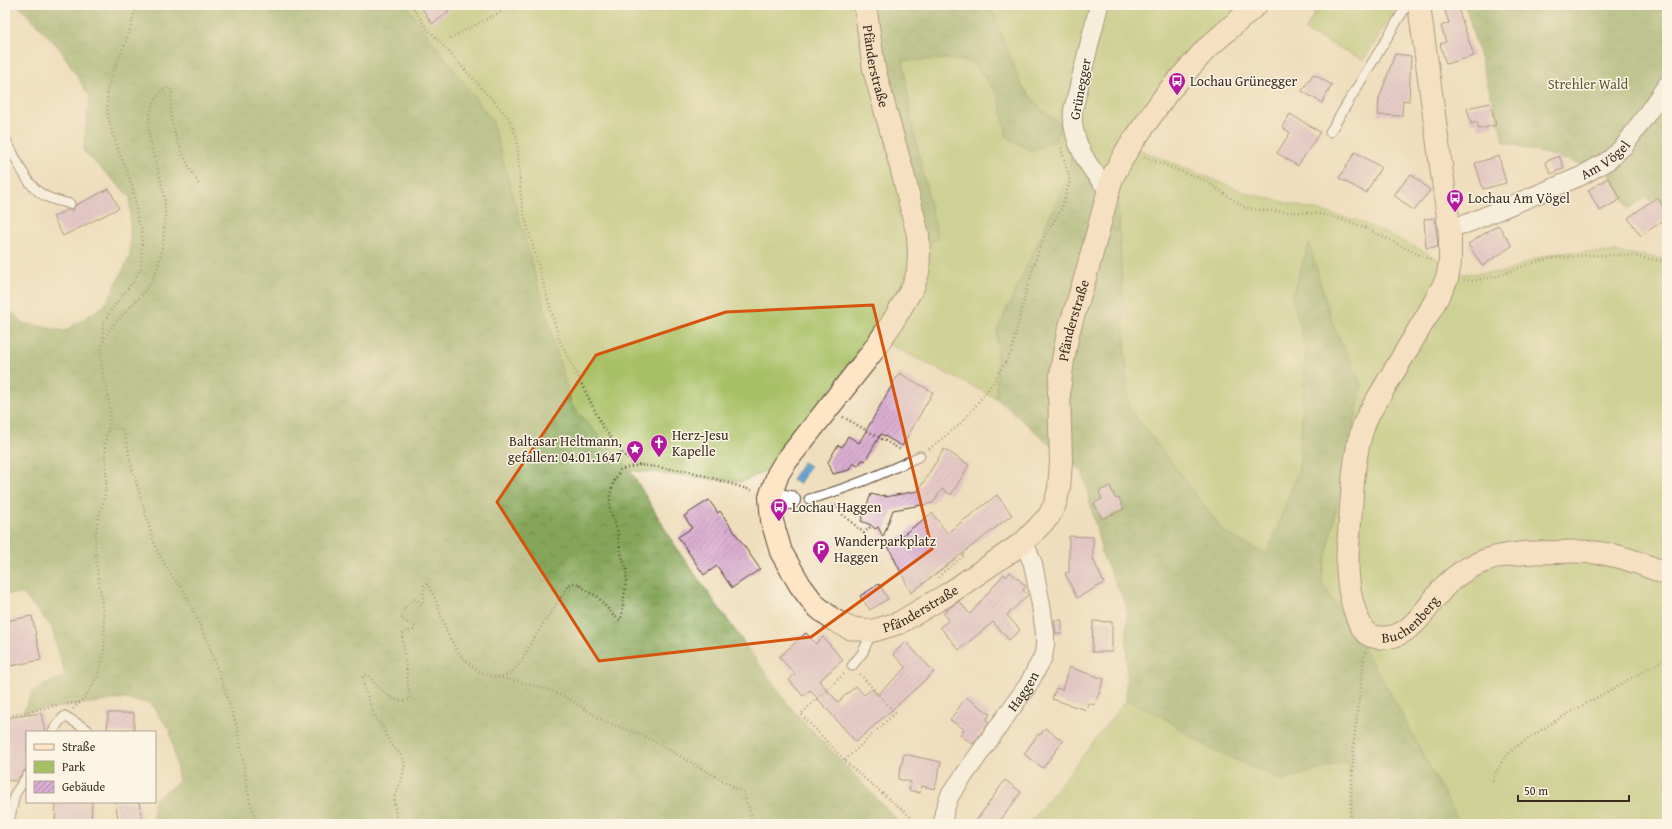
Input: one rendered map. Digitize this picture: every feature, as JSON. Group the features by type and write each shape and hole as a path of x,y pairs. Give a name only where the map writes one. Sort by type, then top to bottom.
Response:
{"street":[{"name":"Pfänderstraße","path":"865,5 874,69 918,235 918,272 913,287 892,323 870,355 827,408 778,474 781,499 772,521 781,552 807,595 824,614 841,625 860,630 872,631 889,627 908,618 948,594 1024,542 1049,516 1056,504 1059,490 1062,461 1059,390 1068,333 1086,275 1108,189 1116,169 1127,150 1167,93 1206,49 1256,5"},
{"name":"Grünegger","path":"1099,5 1073,110 1072,126 1074,134 1089,165 1108,189"},
{"path":"1419,5 1449,227 1448,275"},
{"name":"Am Vögel","path":"1449,227 1466,224 1581,176 1609,160 1625,145 1667,85"},
{"name":"Buchenberg","path":"1448,275 1431,308 1396,366 1364,424 1356,463 1348,548 1348,574 1354,608 1367,634 1384,637 1398,635 1413,624 1454,578 1480,562 1502,555 1565,551 1602,554 1633,561 1667,574"},
{"name":"Haggen","path":"943,824 944,812 950,795 1028,685 1043,657 1045,633 1041,605 1033,564 1024,542"}],"lane":[{"path":"1330,132 1407,5"},
{"path":"5,139 26,179 37,191 51,199 70,204"},
{"path":"810,499 835,493 889,471 920,456"},
{"path":"852,666 863,652 872,631"},
{"path":"54,731 58,723 65,716 88,730"},
{"path":"5,822 10,818 15,794 26,778"}],"path":[{"path":"104,342 103,324 111,310 140,273 142,261 142,230 139,224 133,188 112,133 108,114 107,92 112,72 126,42 137,5"},
{"path":"411,5 426,27 508,117 513,126 517,137 520,198 560,339 604,426 622,453 631,461 640,465 689,471 781,499"},
{"path":"450,38 514,5"},
{"path":"65,716 80,702 92,684 104,658 105,634 95,544 96,529 105,491 105,443 110,409 101,356 104,342 112,326 136,302 153,280 157,268 164,236 164,190 151,148 148,130 152,109 160,92 165,89 170,88 172,90 171,118 174,129 190,170 200,186"},
{"path":"920,456 958,426 970,414 992,384 1011,353 1028,284 1040,247 1044,237 1061,210 1070,181 1062,156 1061,142 1063,138 1074,134"},
{"path":"1127,150 1201,179 1244,207 1258,210 1321,214 1361,226 1437,263 1448,275 1472,280 1498,276 1526,264 1552,258 1590,255 1626,255 1667,262"},
{"path":"827,408 901,450"},
{"path":"108,429 118,428 124,433 131,464 153,540 169,572 184,591 208,643 238,730 249,798 258,824"},
{"path":"490,675 502,676 509,674 518,666 535,636 569,585 573,583 577,583 590,593 597,596 620,620 622,616 627,571 620,550 617,529 610,509 610,496 613,483 620,470 640,465"},
{"path":"822,496 831,505 837,506 841,513 864,533 870,527"},
{"path":"399,824 396,815 394,798 402,778 405,764 400,754 391,744 380,723 375,718 364,686 363,677 368,675 379,688 390,697 402,701 410,699 402,635 405,631 413,630 415,627 402,620 402,615 405,608 412,600 417,600 421,604 423,603 425,585 428,584 445,630 459,653 472,667 490,675 544,688 569,699 605,722 641,734 743,792 754,824"},
{"path":"1350,824 1354,739 1367,634"},
{"path":"1493,781 1496,772 1504,759 1514,748 1555,721 1667,658"},
{"path":"845,760 895,713 852,666 801,714 845,760 919,824"},
{"path":"5,717 43,708 80,702"}],"highlighted area":[{"path":"873,305 932,549 811,637 599,661 497,502 596,355 726,312"}],"green space":[{"path":"18,5 406,5 492,121 572,406 630,470 679,552 790,707 901,824 153,824 153,803 156,803 156,798 179,782 170,731 150,703 123,699 23,712 33,691 65,675 51,626 23,594 5,594 5,305 23,323 65,331 105,305 130,256 130,197 83,151 90,97 60,49"},
{"path":"406,5 859,5 911,236 908,281 872,338 769,469 742,482 630,470 571,406 492,121"},
{"path":"865,5 990,5 1021,85 1041,109 1061,124 1056,140 1031,151 1007,137 998,94 972,62 948,59 903,61 911,119 938,239 922,245"},
{"path":"990,5 1245,5 1135,148 1247,193 1357,220 1430,254 1462,274 1505,272 1537,258 1560,252 1615,252 1667,259 1667,824 1460,824 1387,687 1321,581 1362,386 1334,328 1309,245 1292,295 1306,349 1299,469 1267,555 1225,533 1128,406 1118,203 1073,150 1066,181 997,331 996,398 886,343 922,245 938,239 911,119 903,60 948,59 972,62 998,94 1007,137 1056,140 1061,124 1041,109 1021,85"},
{"path":"1319,5 1398,5 1364,60 1305,31"},
{"name":"Strehler Wald","path":"1465,5 1667,5 1667,226 1647,196 1629,209 1608,172 1504,142"},
{"path":"1073,149 1118,203 1128,406 1225,533 1267,555 1299,469 1306,349 1292,295 1309,244 1334,328 1362,386 1321,581 1387,687 1460,824 1353,824 1348,761 1282,780 1211,749 1161,716 1126,700 1127,607 1103,557 1083,473 996,398 997,331 1066,181"},
{"path":"1126,700 1161,716 1211,749 1282,780 1348,761 1353,824 1029,824"}],"water":[{"path":"803,462 810,466 799,484 792,480"}],"building":[{"path":"420,5 444,5 449,12 432,24"},
{"path":"1443,5 1457,5 1474,56 1446,64 1440,44 1446,42 1441,26 1449,23"},
{"path":"1395,54 1411,56 1409,101 1403,100 1402,116 1378,115 1379,99"},
{"path":"1313,74 1332,85 1322,103 1302,91"},
{"path":"1490,103 1496,125 1479,129 1477,122 1471,124 1467,108"},
{"path":"1290,114 1320,132 1298,166 1277,153 1290,133 1282,127"},
{"path":"1355,152 1381,167 1366,193 1339,178"},
{"path":"1499,156 1506,183 1483,189 1475,163"},
{"path":"1559,156 1564,168 1551,174 1545,162"},
{"path":"1411,174 1430,190 1414,211 1394,195"},
{"path":"1608,178 1621,199 1600,211 1588,190"},
{"path":"109,189 119,208 63,236 53,217 67,210 72,210 76,205"},
{"path":"1657,197 1667,212 1667,218 1641,236 1628,218"},
{"path":"1435,218 1438,247 1426,248 1424,219"},
{"path":"1498,225 1512,246 1482,266 1468,244"},
{"path":"899,373 933,392 902,446 881,434 865,461 862,460 858,466 853,463 849,470 833,474 828,462 838,445 842,447 848,436 859,443"},
{"path":"944,449 969,465 951,495 942,489 933,503 893,510 883,537 878,527 875,529 871,525 861,521 871,494 879,496 885,495 885,497 918,491"},
{"path":"1110,486 1116,499 1119,498 1124,509 1102,519 1094,503 1102,499 1099,491"},
{"path":"997,495 1012,515 911,593 888,546 932,513 947,533"},
{"path":"709,500 718,513 720,511 760,569 732,588 717,566 704,575 678,537 692,528 684,516"},
{"path":"1069,536 1093,537 1093,559 1104,583 1077,598 1065,573 1069,572"},
{"path":"1010,572 1026,586 1023,590 1028,595 1007,615 1020,630 1009,640 993,622 959,650 940,627 949,620 943,613 959,601 970,614 1004,574 1006,577"},
{"path":"879,584 888,599 870,610 860,596"},
{"path":"32,616 41,660 5,667 5,621"},
{"path":"1054,620 1062,620 1062,634 1056,634"},
{"path":"1093,621 1112,622 1112,652 1092,652"},
{"path":"806,633 816,644 823,637 843,660 819,681 838,702 856,686 864,695 872,689 877,695 906,668 893,654 906,642 934,672 856,742 810,690 803,696 789,680 795,674 779,657"},
{"path":"1069,667 1104,679 1095,705 1088,703 1086,710 1052,699 1056,688 1062,690"},
{"path":"966,697 990,714 986,720 989,722 973,744 960,735 964,729 950,720"},
{"path":"41,713 45,731 26,731 26,768 16,781 5,780 6,718"},
{"path":"108,713 134,713 134,731 107,731"},
{"path":"1045,728 1063,741 1043,768 1024,754 1038,734 1040,735"},
{"path":"904,754 941,762 935,789 921,786 920,793 909,790 911,782 898,779"},
{"path":"1005,780 1021,792 998,824 974,824"},
{"path":"56,803 92,803 91,824 55,824"},
{"path":"115,803 139,803 143,824 119,824"}],"place":[{"name":"Lochau Grünegger","path":"1177,96"},
{"name":"Lochau Am Vögel","path":"1455,213"},
{"name":"Herz-Jesu Kapelle","path":"659,458"},
{"name":"Baltasar Heltmann, gefallen: 04.01.1647","path":"635,464"},
{"name":"Lochau Haggen","path":"779,522"},
{"name":"Wanderparkplatz Haggen","path":"821,564"}]}
